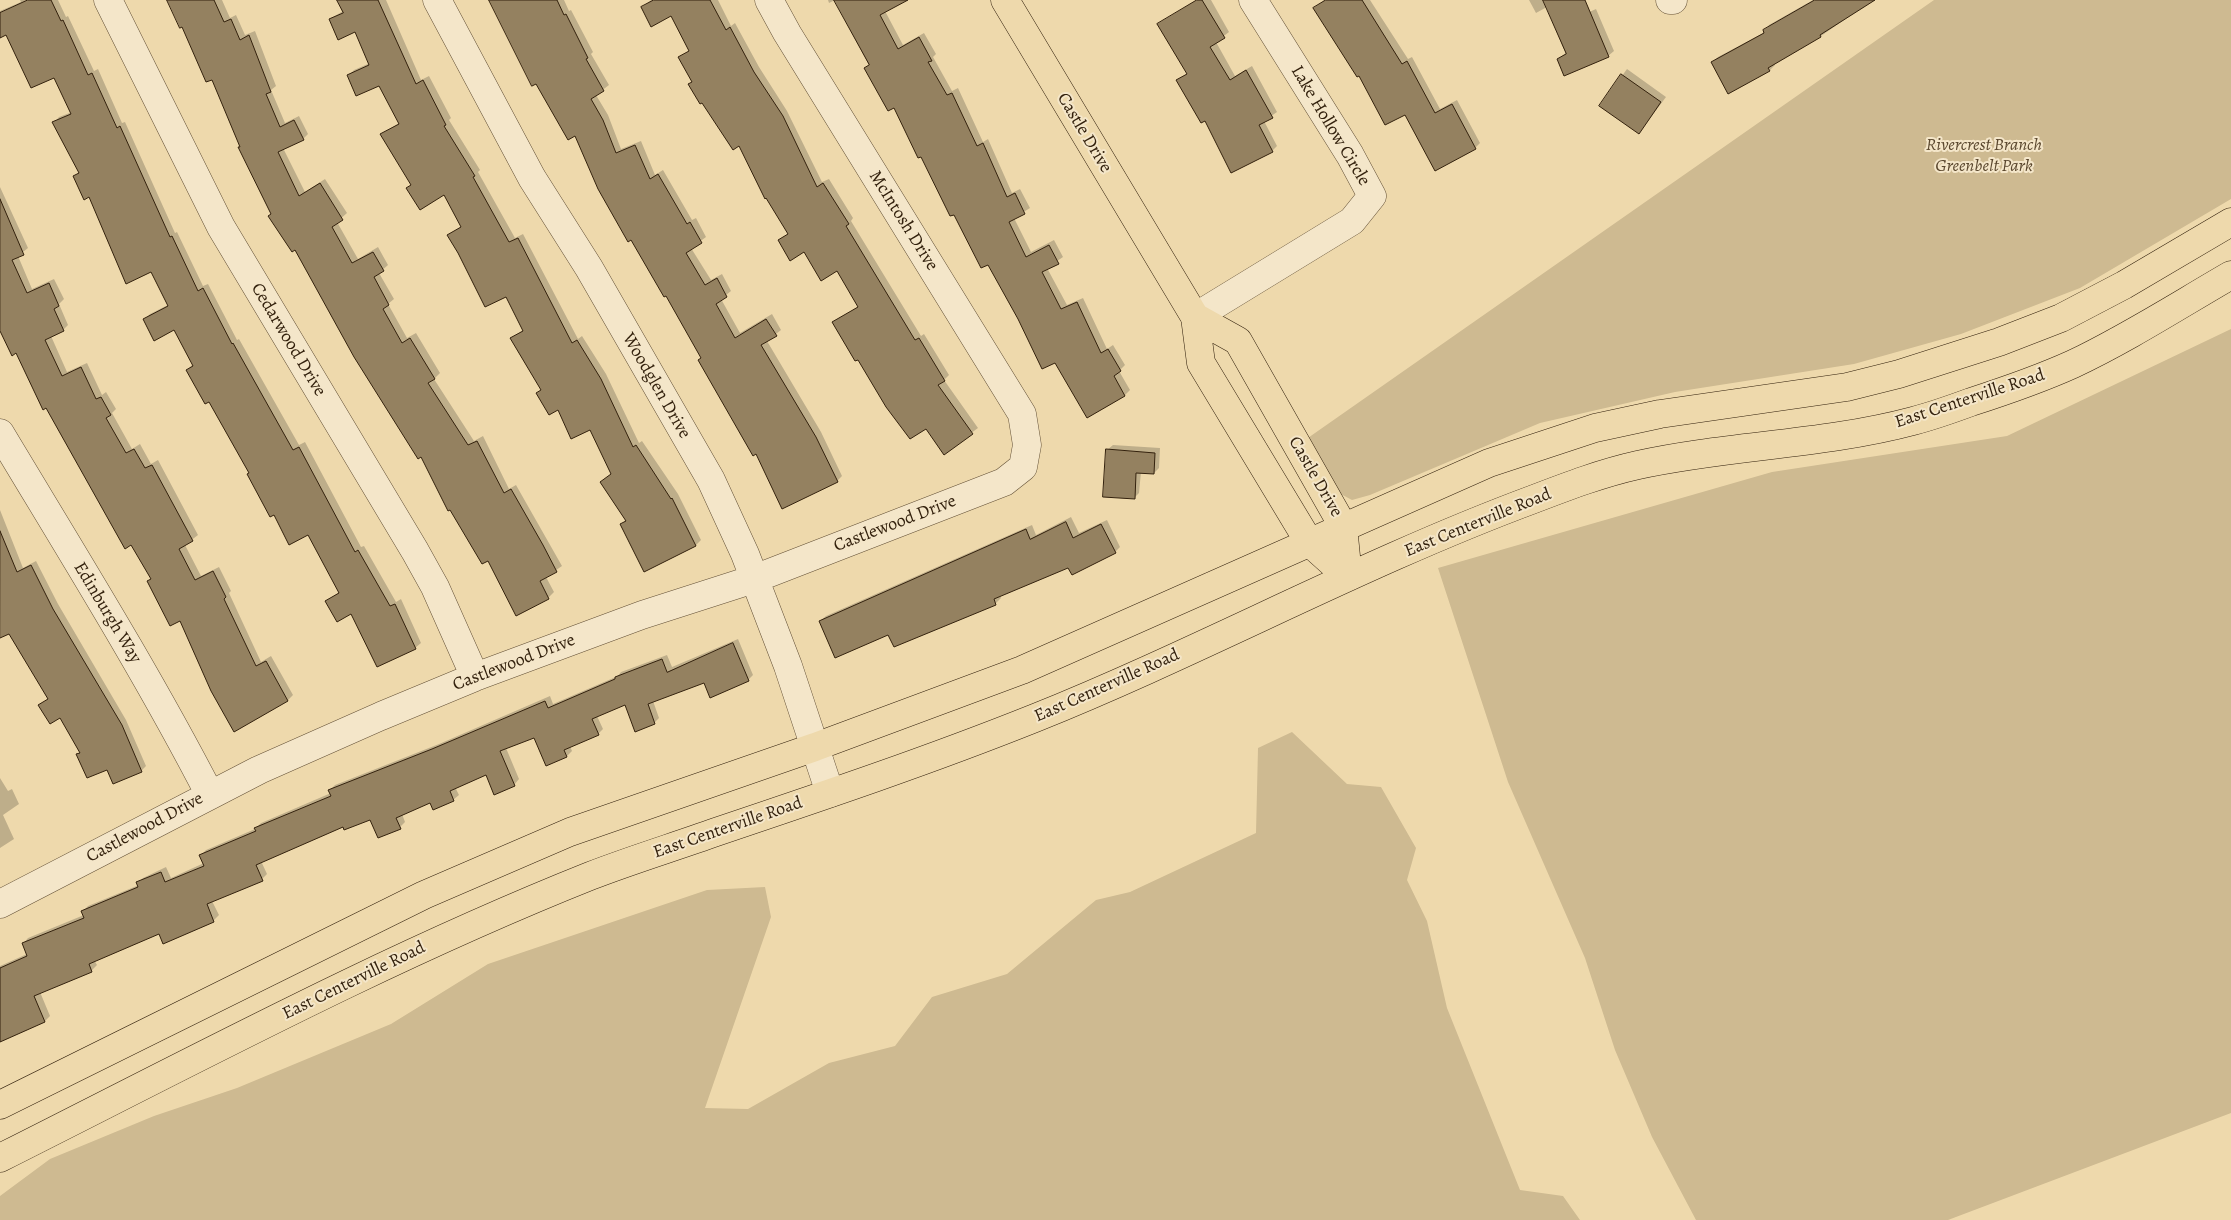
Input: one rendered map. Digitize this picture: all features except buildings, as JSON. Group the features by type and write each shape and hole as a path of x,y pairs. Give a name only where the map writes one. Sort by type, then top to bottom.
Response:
{"main road":[{"name":"Castle Drive","path":"1005,0 1195,317 1201,363 1309,542 1348,577"},
{"path":"0,1104 424,895 570,832 816,747 1022,670 1208,589 1343,526 1490,463 1542,444 1596,428 1660,414 1847,387 1899,374 1999,342 2077,310 2124,285 2231,222"},
{"name":"East Centerville Road","path":"0,1158 246,1033 444,938 594,874 905,768 1038,717 1129,678 1348,577 1526,502 1592,478 1634,466 1674,458 1832,438 1914,421 1999,393 2069,366 2135,332 2231,275"},
{"name":"Castle Drive","path":"1195,317 1238,341 1343,526 1348,577"}],"street":[{"name":"Cedarwood Drive","path":"108,0 221,227 415,551 435,587 475,677"},
{"name":"Woodglen Drive","path":"437,0 532,178 589,268 711,480 733,525 788,666 830,793"},
{"name":"McIntosh Drive","path":"770,0 787,33 1022,414 1027,445"},
{"name":"Lake Hollow Circle","path":"1195,317 1352,221 1372,196 1350,156 1253,0"},
{"name":"Edinburgh Way","path":"0,433 183,742 210,795"},
{"name":"Castlewood Drive","path":"0,904 210,795 315,744 475,677 642,615 754,579 1004,482 1023,467 1027,445"}],"green space":[{"name":"Rivercrest Branch Greenbelt Park","path":"1934,0 2231,0 2231,199 2080,288 1961,334 1854,364 1675,392 1540,423 1370,495 1352,500 1337,492 1305,440"},
{"path":"2231,329 2231,1113 1948,1220 1696,1220 1652,1137 1615,1050 1585,958 1508,782 1438,568 1772,472 2007,436"},
{"path":"1292,732 1347,784 1381,787 1416,848 1407,880 1427,921 1447,1008 1520,1190 1563,1196 1580,1220 0,1220 0,1196 50,1159 154,1116 237,1088 391,1024 488,964 707,890 765,887 771,917 705,1108 748,1109 829,1063 895,1046 932,997 1007,974 1096,900 1130,892 1256,833 1258,748"}]}
